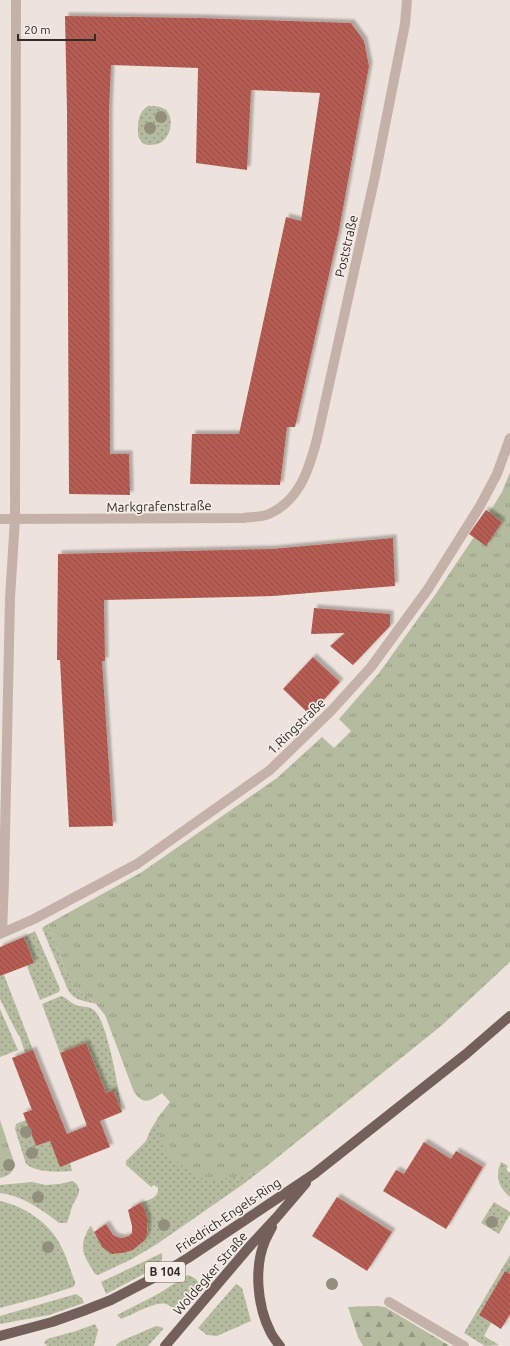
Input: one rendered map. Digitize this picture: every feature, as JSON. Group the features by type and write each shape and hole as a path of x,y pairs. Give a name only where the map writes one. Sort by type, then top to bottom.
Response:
{"main road":[{"name":"Friedrich-Engels-Ring","path":"0,1336 52,1322 83,1311 118,1296 163,1273 188,1258 314,1174 466,1054 510,1016"},
{"name":"Friedrich-Engels-Ring","path":"276,1218 314,1174"},
{"name":"Woldegker Straße","path":"165,1346 250,1246 276,1218"},
{"path":"276,1218 264,1242 260,1261 259,1279 263,1313 270,1332 280,1346"}],"street":[{"path":"1,933 5,873 10,598 15,519 16,0"},
{"name":"Poststraße","path":"295,493 304,480 317,438 377,168 405,24 407,0"},
{"name":"1.Ringstraße","path":"1,933 34,919 137,864 270,770 331,711 371,667 428,589 480,506 497,474 510,438"},
{"name":"Markgrafenstraße","path":"0,520 244,518 267,514 283,506 295,493"},
{"path":"389,1302 464,1346"}],"green space":[{"path":"148,106 160,107 166,110 171,121 170,130 166,138 160,143 153,145 144,144 140,140 138,134 138,122 140,116"},
{"path":"510,472 510,962 441,1026 263,1169 247,1175 219,1179 204,1179 192,1174 170,1156 161,1144 159,1116 170,1102 162,1093 151,1100 144,1101 134,1092 105,1015 96,1004 75,988 68,978 48,924 142,872 277,778 322,737 334,748 351,731 339,719 379,673 435,595 474,537 502,522 489,513 502,492"},
{"path":"48,924 68,978 75,988 96,1004 77,999 68,990 42,928"},
{"path":"35,931 60,989 59,992 40,1000 27,966 34,963 24,937"},
{"path":"4,975 33,1050 25,1053 20,1037 0,999 0,976"},
{"path":"61,996 76,1005 92,1008 99,1017 104,1028 112,1058 122,1112 113,1090 106,1093 86,1043 60,1053 42,1004"},
{"path":"0,1009 18,1050 0,1057"},
{"path":"159,1116 159,1131 247,1175 263,1169 157,1244 132,1259 98,1275 95,1274 84,1255 83,1250 87,1231 91,1226 102,1245 110,1252 116,1254 129,1251 142,1243 146,1237 148,1230 147,1217 140,1203 155,1196 158,1188 154,1185 151,1187 126,1165 126,1161 146,1141"},
{"path":"0,1120 14,1162 0,1165"},
{"path":"26,1120 36,1146 50,1141 70,1163 72,1171 54,1172 36,1169 26,1164 15,1129 16,1124"},
{"path":"14,1162 14,1168 11,1173 0,1178 0,1165"},
{"path":"501,1162 508,1166 506,1170 510,1173 510,1197 500,1185 498,1172"},
{"path":"73,1181 77,1184 79,1191 67,1223 59,1223 24,1200 0,1193 0,1185 32,1182 46,1185"},
{"path":"0,1201 9,1203 34,1216 55,1236 64,1253 75,1282 73,1287 0,1308"},
{"path":"494,1202 510,1212 499,1234 481,1223"},
{"path":"162,1253 162,1259 159,1266 106,1294 101,1282"},
{"path":"510,1255 510,1269 508,1273 505,1271 479,1315 491,1323 484,1336 499,1345 485,1346 464,1333"},
{"path":"188,1275 193,1277 199,1285 177,1311 170,1306 162,1304 150,1306 121,1319 117,1315 158,1294"},
{"path":"236,1284 242,1288 251,1321 217,1336 207,1335 198,1328"},
{"path":"76,1294 82,1298 84,1303 49,1315 0,1324 0,1316"},
{"path":"348,1307 385,1307 450,1346 363,1346 358,1337"},
{"path":"95,1324 98,1330 94,1346 48,1346 44,1343 47,1339"},
{"path":"156,1326 164,1328 148,1346 115,1346 121,1341"}],"building":[{"path":"65,16 199,18 351,23 364,41 369,66 339,230 295,427 287,427 280,485 190,484 192,434 239,434 286,217 301,221 320,93 251,90 247,170 196,163 198,68 111,65 109,111 110,454 129,454 130,495 69,494 67,111"},
{"path":"486,510 502,522 486,546 469,534"},
{"path":"393,538 395,586 273,596 104,600 105,661 102,661 113,826 69,827 60,660 57,660 58,554 272,549"},
{"path":"314,608 390,614 390,626 353,665 330,646 345,633 311,634"},
{"path":"313,657 340,682 310,715 283,689"},
{"path":"24,937 34,963 0,976 0,947"},
{"path":"86,1043 106,1093 113,1090 122,1112 100,1121 110,1147 60,1167 50,1141 36,1146 23,1113 32,1110 12,1058 33,1050 67,1134 87,1126 60,1053"},
{"path":"424,1142 451,1159 456,1151 483,1167 446,1229 383,1191 396,1170 404,1174"},
{"path":"337,1197 392,1232 367,1271 312,1236"},
{"path":"140,1203 144,1208 148,1220 145,1240 133,1250 123,1253 112,1254 107,1251 102,1247 94,1232 106,1224 113,1235 122,1238 129,1236 132,1233 132,1226 128,1210"},
{"path":"505,1271 510,1274 510,1314 501,1329 479,1315"}]}
